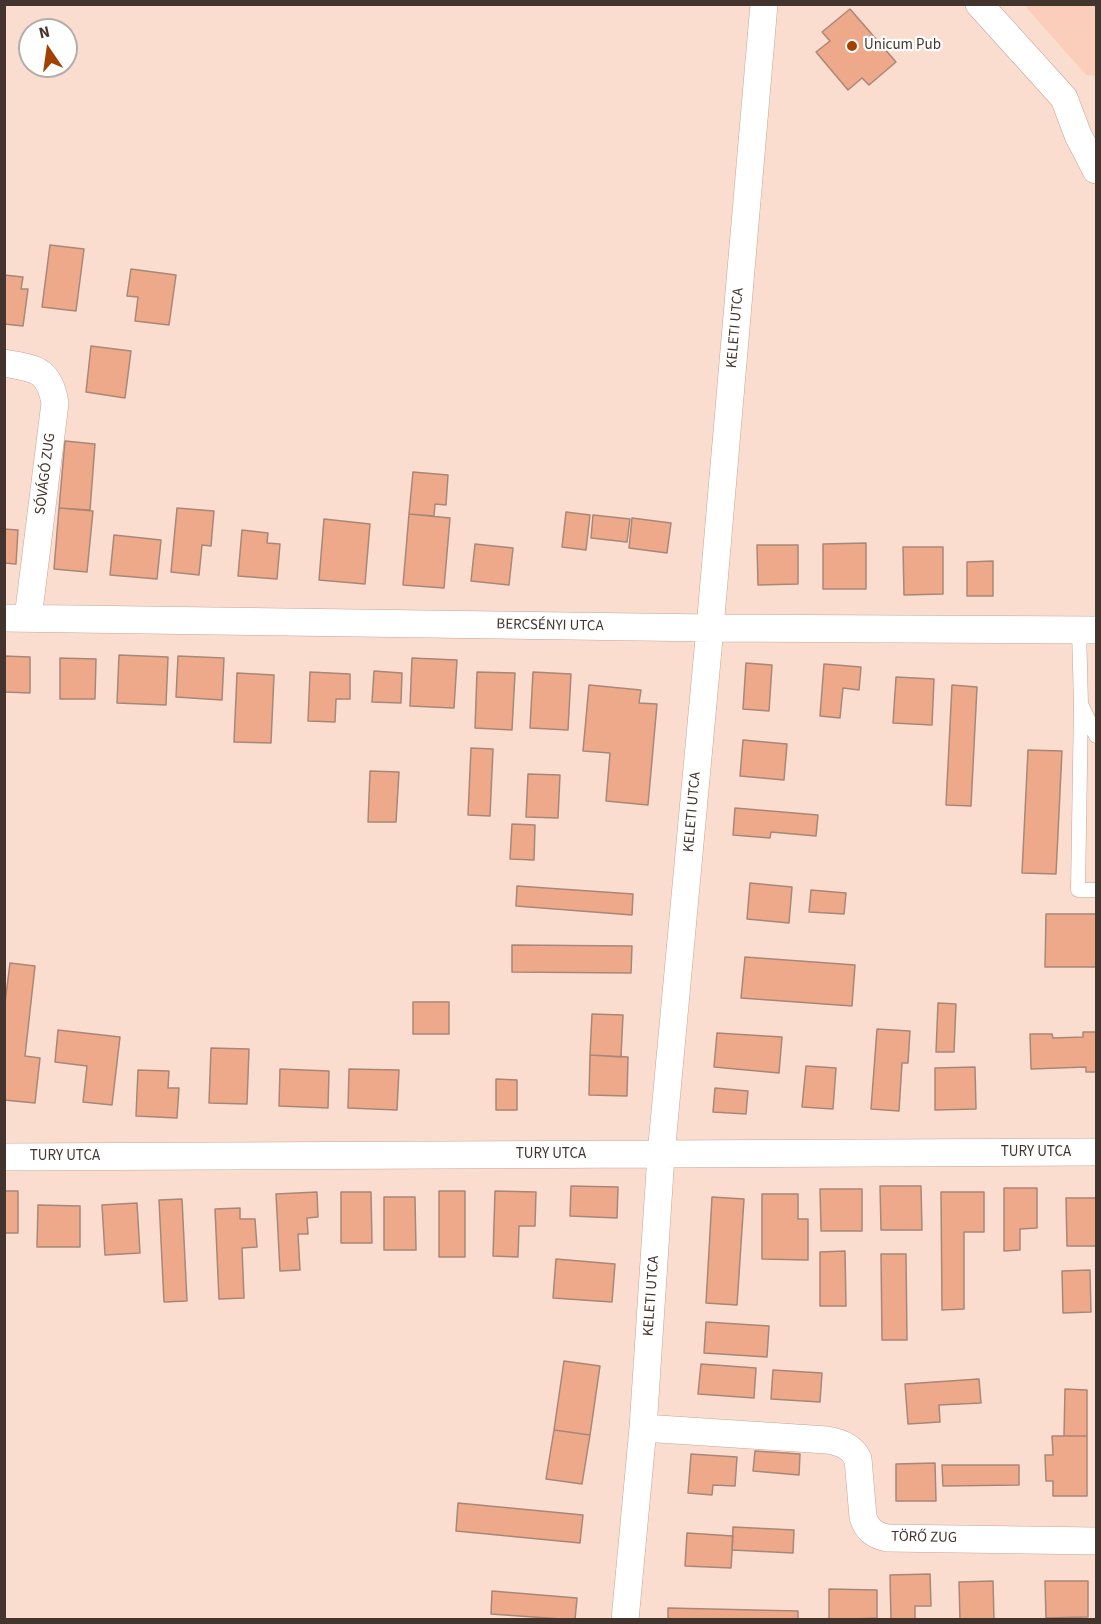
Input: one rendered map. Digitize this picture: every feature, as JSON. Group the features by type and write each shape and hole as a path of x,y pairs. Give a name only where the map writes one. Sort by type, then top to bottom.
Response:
{"street":[{"name":"KELETI UTCA","path":"626,1620 643,1428 661,1155 710,628 764,4"},
{"path":"979,4 1064,98 1087,129 1096,170"},
{"name":"SÓVÁGÓ ZUG","path":"4,363 38,370 52,385 55,403 16,618"},
{"name":"BERCSÉNYI UTCA","path":"16,618 710,628 1088,630"},
{"name":"TURY UTCA","path":"4,1157 1096,1152"},
{"name":"TÖRŐ ZUG","path":"643,1428 827,1440 844,1444 855,1452 858,1459 863,1517 866,1525 876,1535 887,1538 1096,1541"}],"lane":[{"path":"1088,630 1081,704 1078,890 1096,890"},
{"path":"1081,704 1096,736"}],"shaded area":[{"path":"1024,5 1096,5 1096,76 1086,75"}],"building":[{"name":"Unicum Pub","path":"850,9 896,62 869,85 862,78 848,90 816,52 830,41 822,32"},
{"path":"50,245 84,249 76,311 42,307"},
{"path":"131,269 176,275 169,325 135,321 138,297 127,296"},
{"path":"4,275 23,277 21,289 28,289 23,326 4,324"},
{"path":"91,346 131,351 125,398 86,392"},
{"path":"65,441 95,444 90,510 59,508"},
{"path":"413,472 448,475 446,505 435,504 434,516 409,514"},
{"path":"59,508 93,511 87,572 54,569"},
{"path":"177,508 214,511 211,546 202,545 199,575 171,572"},
{"path":"566,512 590,515 586,550 562,547"},
{"path":"409,514 450,518 444,588 403,585"},
{"path":"593,515 630,519 627,542 591,538"},
{"path":"632,518 671,523 667,553 629,548"},
{"path":"324,519 370,524 365,584 319,580"},
{"path":"4,529 18,530 16,564 4,563"},
{"path":"242,530 268,533 267,543 280,544 277,579 238,576"},
{"path":"114,535 161,540 157,579 110,575"},
{"path":"866,543 866,589 823,589 823,544"},
{"path":"475,544 513,548 509,585 471,581"},
{"path":"757,545 798,545 798,584 758,585"},
{"path":"903,547 943,547 943,594 904,595"},
{"path":"993,561 993,596 967,596 967,562"},
{"path":"119,655 168,657 166,705 117,703"},
{"path":"4,656 30,657 30,693 4,692"},
{"path":"178,656 224,658 222,700 176,697"},
{"path":"60,658 96,659 95,699 60,699"},
{"path":"412,658 457,660 454,708 410,706"},
{"path":"746,663 772,665 769,711 743,709"},
{"path":"824,664 861,667 859,690 843,688 840,718 820,716"},
{"path":"374,671 402,673 401,703 372,702"},
{"path":"310,672 350,674 350,699 336,699 335,722 308,721"},
{"path":"477,672 515,673 512,730 475,728"},
{"path":"533,672 571,674 568,730 530,728"},
{"path":"237,673 274,675 271,743 234,742"},
{"path":"896,677 934,679 932,725 893,723"},
{"path":"589,685 641,690 639,703 657,704 648,805 606,801 610,753 583,751"},
{"path":"952,685 977,687 971,806 946,805"},
{"path":"743,740 787,744 784,780 740,776"},
{"path":"471,748 493,749 490,816 468,815"},
{"path":"1028,750 1062,751 1056,874 1022,873"},
{"path":"370,771 399,772 396,822 368,822"},
{"path":"528,774 560,775 558,818 526,817"},
{"path":"735,808 818,815 816,836 771,832 770,838 733,835"},
{"path":"512,824 535,825 534,860 510,859"},
{"path":"750,883 792,887 789,923 747,919"},
{"path":"517,886 633,894 632,915 516,906"},
{"path":"811,890 846,893 844,914 809,912"},
{"path":"1046,914 1096,914 1096,967 1045,967"},
{"path":"512,945 632,946 631,973 512,972"},
{"path":"745,957 855,965 852,1006 741,998"},
{"path":"10,963 35,966 25,1056 40,1058 35,1103 4,1100 4,1011"},
{"path":"413,1002 449,1002 449,1034 413,1034"},
{"path":"938,1003 956,1004 954,1052 936,1052"},
{"path":"592,1014 623,1015 621,1057 590,1055"},
{"path":"877,1029 910,1031 908,1063 902,1063 899,1111 871,1109"},
{"path":"58,1030 120,1037 112,1105 83,1102 87,1066 55,1062"},
{"path":"1083,1032 1096,1032 1096,1072 1086,1072 1086,1067 1031,1069 1030,1034 1052,1034 1053,1038 1083,1037"},
{"path":"717,1033 782,1037 779,1073 714,1067"},
{"path":"211,1048 249,1049 247,1104 209,1103"},
{"path":"590,1055 628,1057 627,1096 589,1095"},
{"path":"806,1066 836,1068 833,1109 802,1107"},
{"path":"975,1067 976,1109 935,1110 935,1068"},
{"path":"280,1069 329,1071 328,1108 279,1106"},
{"path":"349,1069 399,1070 397,1110 348,1108"},
{"path":"138,1070 169,1071 168,1088 179,1088 177,1118 136,1116"},
{"path":"496,1079 517,1080 517,1110 496,1110"},
{"path":"715,1088 748,1091 746,1114 713,1112"},
{"path":"571,1186 618,1187 617,1218 570,1216"},
{"path":"880,1186 921,1186 922,1230 881,1230"},
{"path":"1004,1188 1037,1188 1037,1228 1020,1229 1020,1250 1004,1251"},
{"path":"820,1189 862,1189 862,1231 821,1231"},
{"path":"4,1191 18,1191 18,1233 4,1233"},
{"path":"439,1191 465,1191 465,1257 439,1257"},
{"path":"495,1191 536,1192 535,1226 519,1226 518,1257 493,1256"},
{"path":"317,1192 318,1217 307,1218 308,1234 298,1234 300,1270 280,1271 276,1194"},
{"path":"341,1192 371,1192 372,1243 341,1243"},
{"path":"941,1192 984,1192 984,1232 964,1232 964,1309 942,1310"},
{"path":"762,1194 798,1194 798,1219 808,1219 808,1260 762,1259"},
{"path":"384,1197 415,1197 416,1250 384,1250"},
{"path":"712,1197 744,1199 737,1305 706,1303"},
{"path":"1066,1198 1096,1198 1096,1246 1067,1246"},
{"path":"182,1199 187,1301 164,1302 159,1200"},
{"path":"137,1203 140,1253 105,1255 102,1205"},
{"path":"38,1205 80,1206 80,1247 37,1247"},
{"path":"240,1208 240,1219 255,1219 257,1247 242,1248 244,1298 219,1299 215,1209"},
{"path":"845,1251 846,1306 820,1306 820,1252"},
{"path":"881,1254 906,1254 907,1340 882,1340"},
{"path":"556,1259 615,1264 612,1302 553,1298"},
{"path":"1090,1270 1091,1312 1063,1313 1062,1271"},
{"path":"706,1322 769,1326 767,1357 704,1353"},
{"path":"564,1361 600,1366 590,1435 554,1430"},
{"path":"701,1364 756,1368 754,1398 698,1394"},
{"path":"773,1370 822,1373 820,1402 771,1399"},
{"path":"979,1379 981,1403 939,1405 940,1422 908,1424 905,1384"},
{"path":"1065,1389 1087,1390 1087,1436 1064,1436"},
{"path":"554,1430 590,1435 582,1484 546,1479"},
{"path":"1052,1436 1087,1436 1087,1496 1053,1496 1053,1481 1046,1481 1045,1455 1053,1455"},
{"path":"755,1451 800,1454 799,1475 753,1471"},
{"path":"691,1454 737,1457 735,1486 713,1485 712,1495 688,1493"},
{"path":"935,1463 936,1501 896,1501 896,1464"},
{"path":"942,1465 1019,1465 1019,1485 943,1486"},
{"path":"458,1503 583,1515 580,1543 456,1531"},
{"path":"733,1527 794,1530 793,1553 732,1550"},
{"path":"687,1533 733,1536 731,1568 685,1566"},
{"path":"930,1574 931,1606 915,1606 915,1620 891,1620 890,1575"},
{"path":"993,1581 994,1620 960,1620 959,1582"},
{"path":"1045,1581 1088,1581 1088,1617 1046,1618"},
{"path":"829,1589 877,1590 877,1618 829,1620"},
{"path":"492,1591 577,1598 575,1620 491,1614"},
{"path":"668,1608 798,1611 798,1620 668,1620"}],"place":[{"name":"Unicum Pub","path":"852,46"}]}
